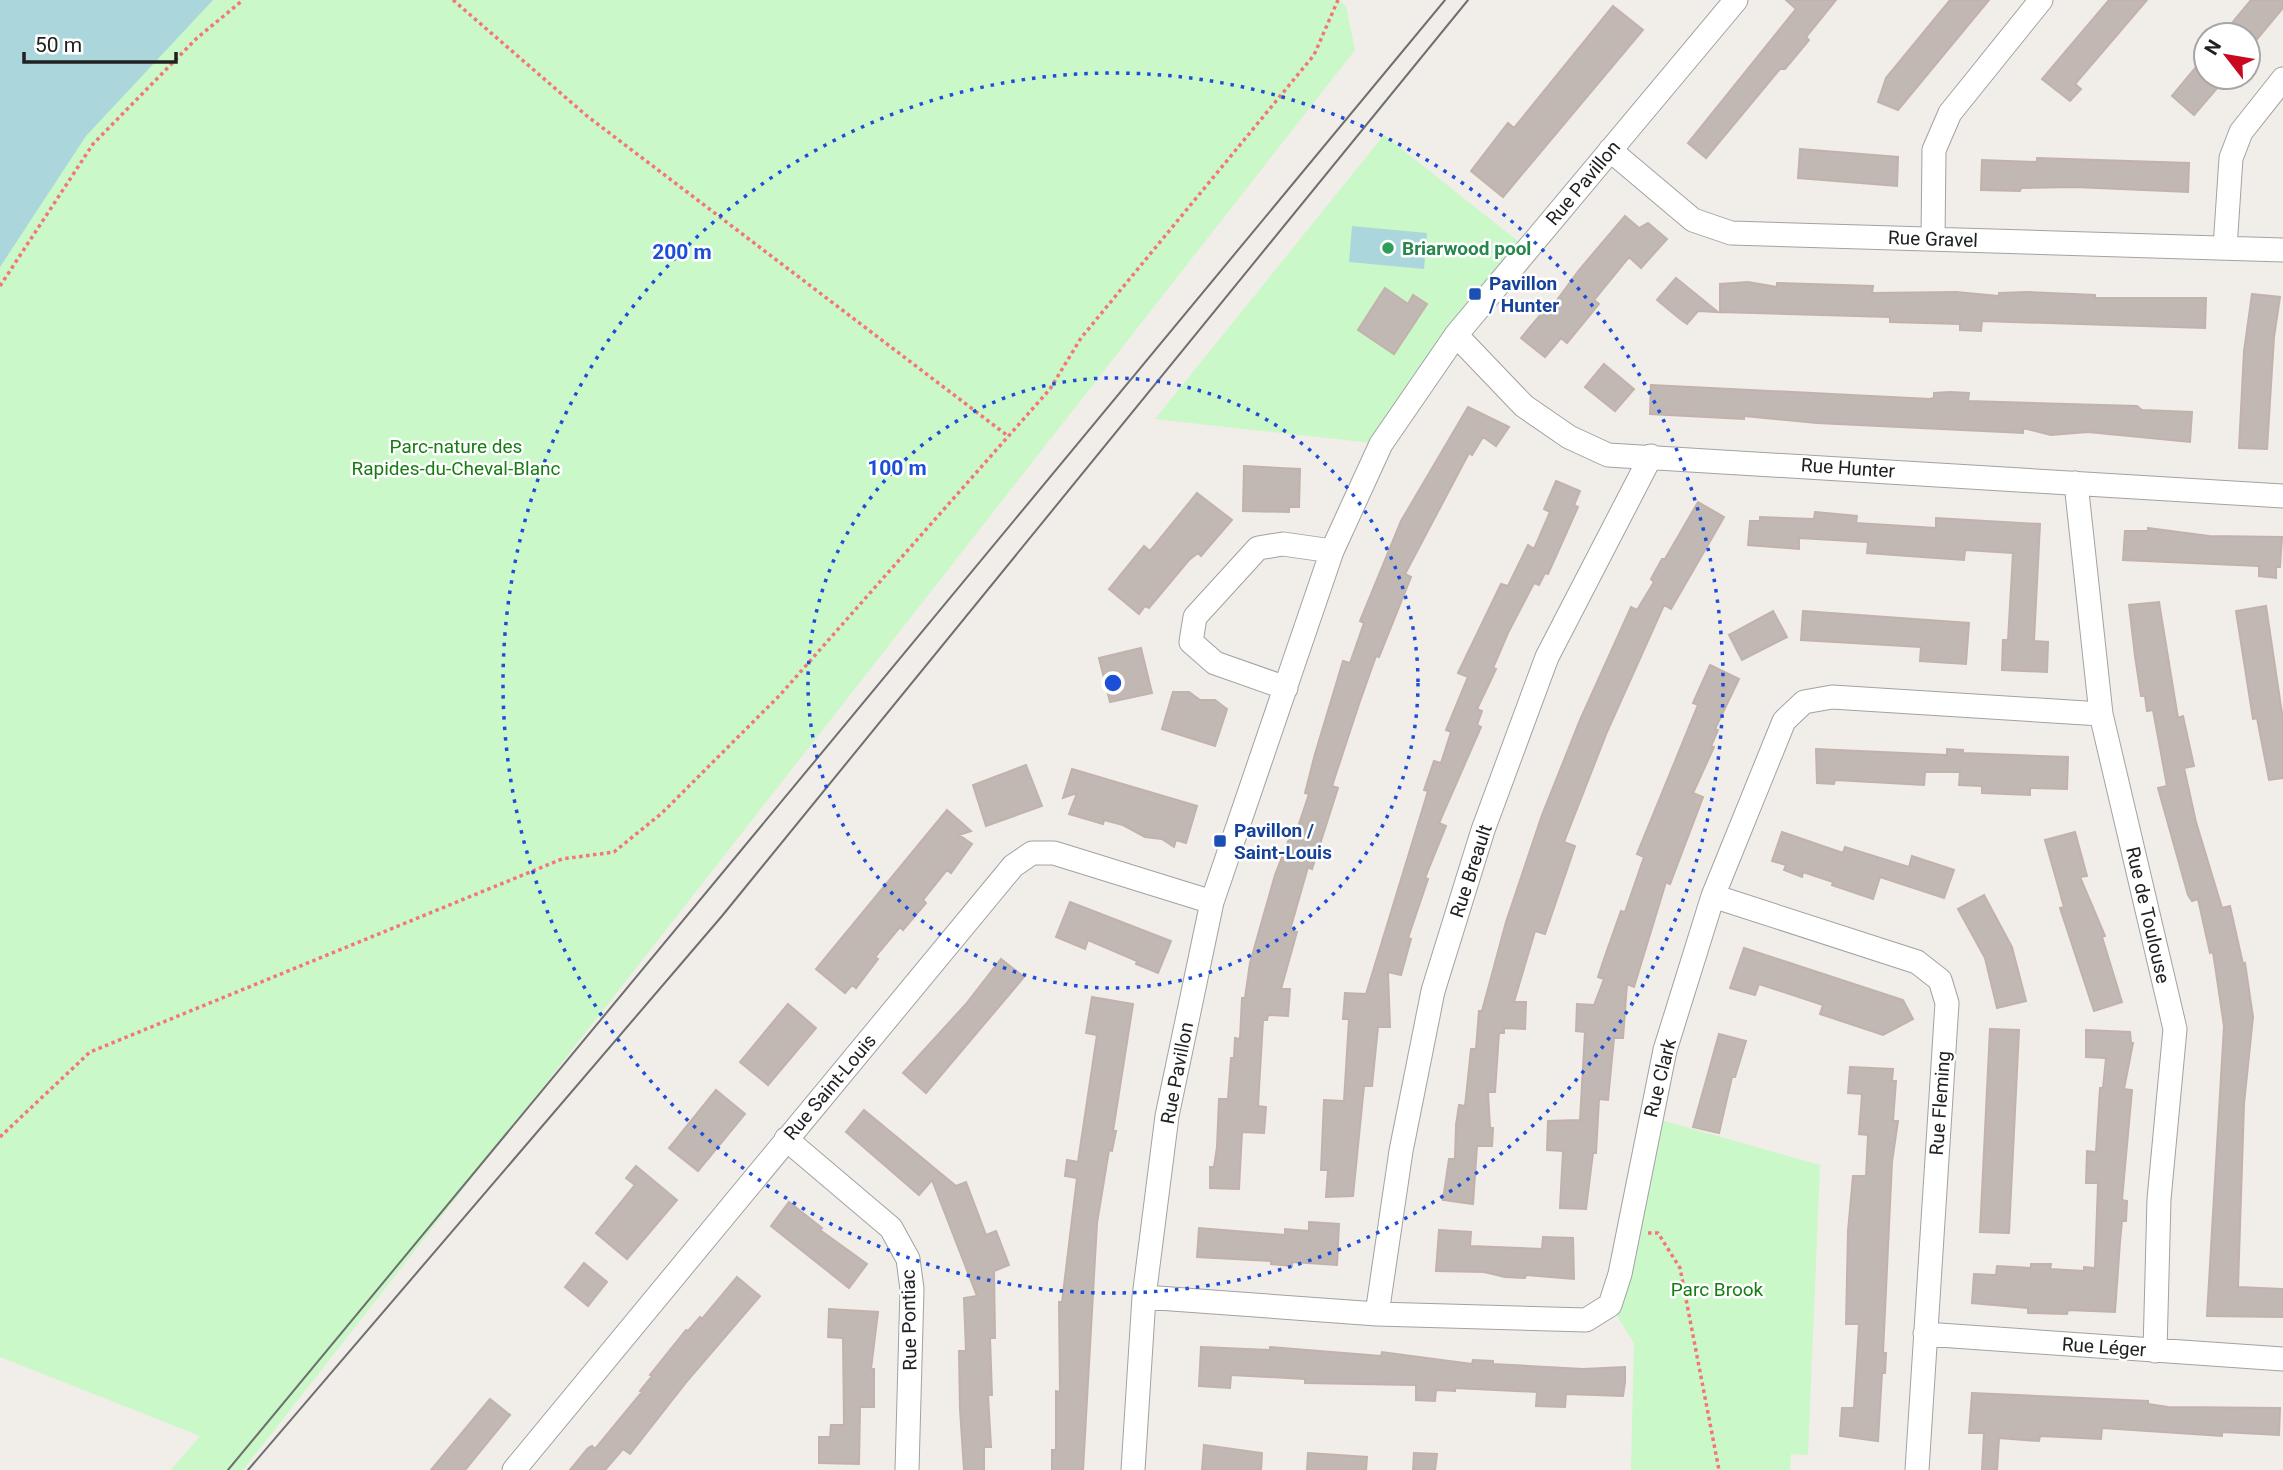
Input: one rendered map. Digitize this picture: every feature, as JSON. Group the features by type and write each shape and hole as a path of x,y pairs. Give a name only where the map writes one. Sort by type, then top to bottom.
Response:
{"street":[{"name":"Rue Pavillon","path":"1133,1470 1144,1297 1167,1116 1212,902 1332,551 1381,444 1456,335 1735,0"},
{"path":"1933,239 1934,150 1950,113 2041,0"},
{"path":"2225,248 2231,159 2241,132 2283,79"},
{"name":"Rue Gravel","path":"1610,150 1693,220 1731,233 2283,250"},
{"name":"Rue Hunter","path":"1456,335 1524,406 1569,437 1608,455 2283,496"},
{"name":"Rue Breault","path":"1377,1314 1401,1152 1433,991 1479,842 1547,657 1651,456"},
{"name":"Rue de Toulouse","path":"2076,483 2101,714 2175,1029 2160,1199 2155,1351"},
{"path":"1286,688 1215,663 1191,642 1195,617 1258,548 1283,544 1332,551"},
{"name":"Rue Clark","path":"1144,1297 1377,1314 1586,1320 1610,1306 1620,1274 1665,1050 1713,895 1784,721 1804,702 1832,697 2101,714"},
{"name":"Rue Saint-Louis","path":"514,1470 1013,866 1032,853 1054,853 1212,902"},
{"name":"Rue Fleming","path":"1713,895 1917,962 1940,980 1947,1003 1917,1470"},
{"name":"Rue Pontiac","path":"786,1139 891,1228 908,1259 912,1289 907,1470"},
{"name":"Rue Léger","path":"1925,1334 2283,1359"}],"path":[{"path":"0,286 93,144 197,38 243,0"},
{"path":"453,0 587,116 1008,436"},
{"path":"0,1137 90,1052 562,859 614,852 662,813 780,695 1050,389 1081,338 1314,55 1338,0"},
{"path":"1627,1231 1658,1233 1679,1268 1720,1470"}],"green space":[{"name":"Parc-nature des Rapides-du-Cheval-Blanc","path":"0,0 1339,0 1346,6 1355,50 243,1470 171,1470 200,1436 0,1357"},
{"path":"1384,135 1528,249 1381,444 1155,419"},
{"name":"Parc Brook","path":"1650,1117 1820,1165 1808,1455 1791,1454 1790,1470 1631,1470 1634,1343 1610,1305"}],"water":[{"path":"0,0 213,0 86,136 0,267"},
{"name":"Briarwood pool","path":"1352,226 1427,233 1424,269 1349,262"}],"building":[{"path":"1786,0 1836,0 1806,37 1809,40 1785,69 1780,69 1706,158 1688,143 1796,9"},
{"path":"1950,0 1989,0 1898,110 1878,102 1886,78"},
{"path":"2109,0 2147,0 2075,84 2081,89 2070,101 2042,79"},
{"path":"2251,0 2283,0 2283,8 2262,33 2262,21 2234,21"},
{"path":"1613,6 1643,30 1503,197 1471,171 1508,123 1514,128"},
{"path":"2192,72 2192,91 2215,91 2194,115 2172,96"},
{"path":"1800,149 1898,157 1897,186 1798,178"},
{"path":"2037,158 2189,163 2188,192 2075,187 2021,188 2020,191 1981,190 1982,160 2037,162"},
{"path":"1625,216 1639,228 1648,223 1667,239 1641,268 1629,257 1594,300 1599,304 1567,343 1561,338 1545,357 1521,338 1546,308 1549,311 1579,270"},
{"path":"1676,278 1718,312 1698,311 1687,324 1680,319 1657,300"},
{"path":"1748,282 1777,287 1777,283 1873,286 1872,293 1956,292 1999,296 1999,293 2028,292 2095,295 2095,298 2206,298 2205,328 1982,321 1981,331 1960,330 1960,324 1890,322 1890,317 1720,312 1720,284"},
{"path":"1385,288 1408,304 1413,295 1427,304 1394,354 1358,330"},
{"path":"2252,294 2280,297 2274,337 2267,449 2239,448 2244,351"},
{"path":"1604,364 1634,389 1615,411 1585,387"},
{"path":"1651,385 1930,399 1934,398 1934,393 1950,392 1969,393 1968,401 2137,406 2142,410 2192,412 2190,442 2088,432 2051,435 2023,428 2023,433 1817,423 1744,416 1744,419 1650,414"},
{"path":"1468,407 1509,427 1496,446 1483,437 1472,455 1469,453 1405,574 1411,577 1379,657 1376,656 1359,704 1332,786 1338,788 1312,869 1308,867 1290,930 1297,932 1281,989 1290,989 1288,1016 1268,1015 1267,1020 1263,1020 1258,1106 1266,1107 1264,1133 1242,1132 1239,1189 1210,1188 1210,1167 1214,1167 1217,1147 1219,1099 1228,1099 1231,1058 1234,1058 1235,1038 1240,1039 1242,998 1245,998 1250,963 1275,875 1291,834 1295,836 1309,794 1305,793 1343,661 1350,663 1364,623 1360,621 1401,521"},
{"path":"1244,466 1300,469 1299,507 1289,507 1289,512 1243,511"},
{"path":"1556,481 1580,491 1574,505 1578,507 1548,574 1545,573 1539,585 1534,583 1508,633 1493,668 1496,669 1477,709 1482,711 1477,725 1481,727 1439,823 1446,826 1425,878 1428,879 1408,938 1411,939 1401,975 1388,972 1390,1027 1378,1027 1372,1086 1364,1086 1353,1196 1326,1197 1328,1170 1321,1170 1324,1100 1344,1101 1349,1019 1343,1019 1345,993 1366,994 1428,791 1424,790 1434,761 1441,763 1451,732 1446,730 1468,677 1458,673 1501,584 1508,586 1528,545 1534,549 1550,512 1544,509"},
{"path":"1197,493 1232,520 1201,556 1198,553 1189,560 1149,608 1145,606 1139,614 1109,589 1144,546 1150,551"},
{"path":"1698,502 1724,517 1671,609 1664,605 1607,732 1564,842 1575,846 1545,934 1535,931 1514,1002 1526,1002 1525,1029 1504,1028 1504,1033 1499,1033 1495,1092 1488,1092 1490,1128 1493,1128 1492,1146 1477,1146 1473,1204 1443,1200 1449,1159 1455,1159 1459,1105 1465,1106 1471,1049 1476,1049 1479,1011 1482,1011 1506,922 1542,815 1580,720 1631,607 1637,610 1654,582 1651,579 1662,559 1665,559"},
{"path":"1815,512 1857,516 1856,523 1936,528 1936,518 2040,524 2034,641 2048,642 2047,672 2002,670 2003,640 2008,640 2013,553 1965,550 1964,560 1867,553 1868,542 1799,538 1799,549 1748,545 1750,521 1760,521 1760,517 1814,519"},
{"path":"2148,528 2209,536 2282,537 2280,567 2276,567 2276,578 2259,576 2259,566 2123,560 2125,531 2148,531"},
{"path":"2159,602 2178,718 2183,716 2194,766 2184,768 2196,822 2222,908 2230,906 2243,964 2245,963 2253,1017 2244,1104 2238,1287 2283,1289 2283,1317 2207,1316 2224,1026 2213,952 2210,953 2198,899 2192,901 2188,895 2158,788 2167,786 2153,710 2147,711 2145,696 2141,696 2129,605"},
{"path":"2266,606 2283,720 2283,778 2269,780 2257,718 2253,719 2236,611"},
{"path":"1773,611 1787,637 1742,660 1729,635"},
{"path":"1803,611 1969,623 1966,664 1920,661 1921,647 1801,640"},
{"path":"1141,648 1152,693 1110,702 1099,658"},
{"path":"1710,665 1739,679 1715,729 1718,730 1711,746 1714,747 1693,793 1703,797 1670,884 1666,882 1634,987 1627,984 1623,1038 1614,1038 1608,1100 1599,1099 1596,1153 1593,1153 1586,1209 1560,1208 1563,1151 1547,1150 1548,1121 1580,1120 1585,1032 1576,1031 1577,1004 1594,1005 1604,979 1598,977 1605,956 1621,911 1625,912 1644,857 1637,854 1698,705 1693,703"},
{"path":"1173,692 1189,692 1200,700 1215,700 1227,709 1215,746 1162,729"},
{"path":"1816,749 1947,755 1947,749 1963,750 1963,753 2068,757 2067,789 2030,788 2030,795 1982,793 1982,786 1959,785 1960,772 1925,772 1924,785 1835,780 1834,784 1817,783"},
{"path":"1026,765 1042,806 986,826 973,785"},
{"path":"1072,769 1197,806 1186,843 1176,840 1174,847 1162,839 1145,837 1123,825 1104,820 1103,824 1069,814 1077,793 1063,798"},
{"path":"947,810 971,831 959,835 972,844 951,873 947,870 923,900 926,903 903,930 900,927 875,957 878,959 856,988 852,985 845,993 816,969"},
{"path":"1782,832 1843,853 1845,847 1909,867 1912,856 1954,870 1944,898 1880,877 1873,899 1803,872 1802,877 1784,870 1786,865 1772,861"},
{"path":"2075,832 2087,876 2080,877 2105,936 2102,937 2122,1002 2094,1011 2060,908 2064,907 2045,840"},
{"path":"1984,895 2012,947 2026,1001 1997,1008 1985,958 1958,909"},
{"path":"1070,902 1171,941 1158,973 1088,940 1085,949 1056,937"},
{"path":"1744,948 1903,1000 1913,1019 1883,1035 1820,1014 1823,1005 1759,984 1755,995 1730,988"},
{"path":"1001,959 1024,977 926,1093 903,1073 966,1004"},
{"path":"1092,997 1133,1004 1113,1131 1116,1131 1112,1151 1109,1150 1097,1223 1083,1470 1052,1470 1052,1450 1056,1450 1056,1391 1060,1392 1059,1302 1062,1302 1077,1178 1065,1176 1067,1160 1078,1162 1097,1035 1086,1033"},
{"path":"788,1004 816,1028 768,1085 740,1062"},
{"path":"1990,1029 2019,1030 2009,1233 1980,1232"},
{"path":"2086,1030 2130,1032 2133,1043 2124,1089 2132,1090 2122,1200 2127,1201 2126,1221 2122,1221 2115,1312 2068,1310 2067,1314 2028,1313 2028,1308 1972,1303 1974,1274 1996,1275 1997,1266 2031,1268 2031,1264 2051,1264 2050,1269 2084,1271 2084,1267 2095,1268 2098,1183 2086,1183 2087,1151 2096,1152 2100,1088 2103,1088 2106,1058 2086,1057"},
{"path":"1719,1034 1746,1041 1735,1077 1732,1077 1719,1133 1693,1127"},
{"path":"1850,1067 1893,1069 1892,1081 1896,1081 1893,1121 1898,1121 1892,1162 1883,1353 1886,1353 1885,1373 1882,1373 1878,1441 1840,1436 1842,1408 1854,1408 1859,1324 1846,1324 1848,1231 1853,1176 1866,1176 1868,1135 1859,1134 1862,1094 1848,1093"},
{"path":"716,1090 745,1114 698,1171 669,1148"},
{"path":"864,1110 956,1186 966,1182 986,1235 996,1231 1009,1265 994,1271 995,1338 990,1338 992,1395 988,1395 991,1447 984,1447 984,1470 964,1470 960,1409 959,1351 966,1351 964,1298 977,1296 932,1180 919,1195 846,1132"},
{"path":"636,1166 677,1200 627,1259 596,1233 635,1185 626,1178"},
{"path":"789,1202 822,1228 820,1230 867,1264 849,1288 771,1226"},
{"path":"1309,1222 1339,1224 1337,1265 1292,1262 1292,1266 1271,1264 1271,1261 1197,1257 1199,1228 1285,1235 1285,1229 1309,1231"},
{"path":"1439,1230 1471,1232 1470,1246 1542,1249 1543,1237 1573,1238 1574,1279 1436,1271"},
{"path":"584,1263 607,1282 588,1306 565,1287"},
{"path":"737,1277 760,1296 688,1380 630,1454 623,1449 605,1470 570,1470 588,1448 592,1446 595,1449 642,1392 640,1391 652,1376 650,1375 686,1330 700,1317 702,1319"},
{"path":"829,1309 878,1312 871,1369 874,1369 874,1407 860,1407 859,1464 819,1463 819,1437 830,1437 831,1425 844,1425 843,1338 828,1337"},
{"path":"1201,1347 1270,1350 1270,1347 1381,1356 1382,1352 1472,1364 1473,1360 1493,1361 1493,1364 1583,1369 1625,1367 1625,1382 1623,1396 1566,1394 1565,1407 1536,1406 1537,1392 1455,1388 1455,1391 1436,1390 1435,1401 1416,1400 1416,1385 1305,1383 1305,1379 1231,1375 1230,1388 1199,1386"},
{"path":"1972,1393 2148,1401 2148,1404 2168,1407 2280,1408 2279,1435 2222,1432 2222,1436 2102,1428 2101,1439 2040,1436 2039,1441 1999,1438 1997,1470 1982,1470 1984,1433 1969,1433"},
{"path":"490,1399 510,1415 465,1470 431,1470"},
{"path":"1204,1445 1262,1453 1261,1470 1202,1470"},
{"path":"1308,1453 1367,1457 1366,1470 1307,1470"},
{"path":"1414,1453 1437,1454 1435,1470 1413,1470"}],"tram line":[{"path":"228,1470 1445,0"},
{"path":"248,1470 722,916 1468,0"}],"place":[{"name":"Briarwood pool","path":"1388,248"},
{"name":"Pavillon / Hunter","path":"1475,294"},
{"name":"Pavillon / Saint-Louis","path":"1220,841"}]}
